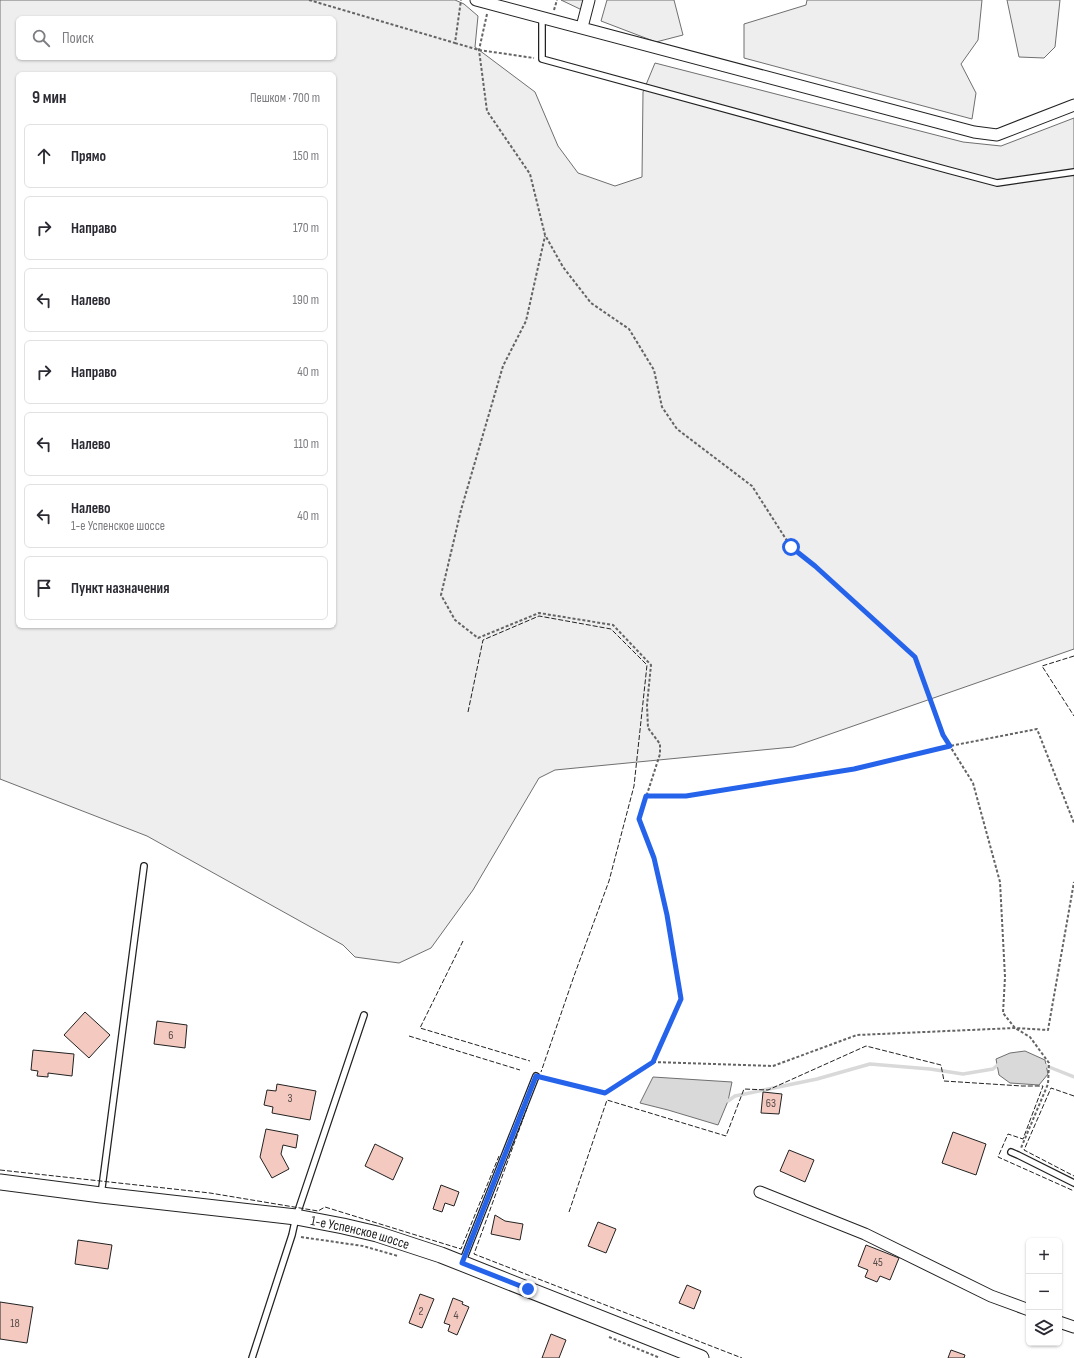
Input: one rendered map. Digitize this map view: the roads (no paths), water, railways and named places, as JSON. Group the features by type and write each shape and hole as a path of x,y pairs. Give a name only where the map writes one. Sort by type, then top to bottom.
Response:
{"main road":[{"name":"1-е Успенское шоссе","path":"0,1182 296,1217 377,1234 462,1263 701,1358"}],"street":[{"path":"476,0 966,130 997,135 1074,105"},
{"path":"582,27 589,0"},
{"path":"760,1192 865,1234 991,1296 1026,1309"},
{"path":"1062,1323 1074,1327"}],"lane":[{"path":"542,17 542,59 997,183 1074,172"},
{"path":"101,1195 144,866"},
{"path":"252,1358 292,1235 296,1217 364,1015"},
{"path":"462,1263 536,1076"},
{"path":"1011,1152 1074,1183"}],"waterway":[{"path":"728,1101 735,1096 817,1079 870,1064 930,1069 963,1074 993,1069 1000,1063"},
{"path":"1044,1065 1074,1077"}]}
